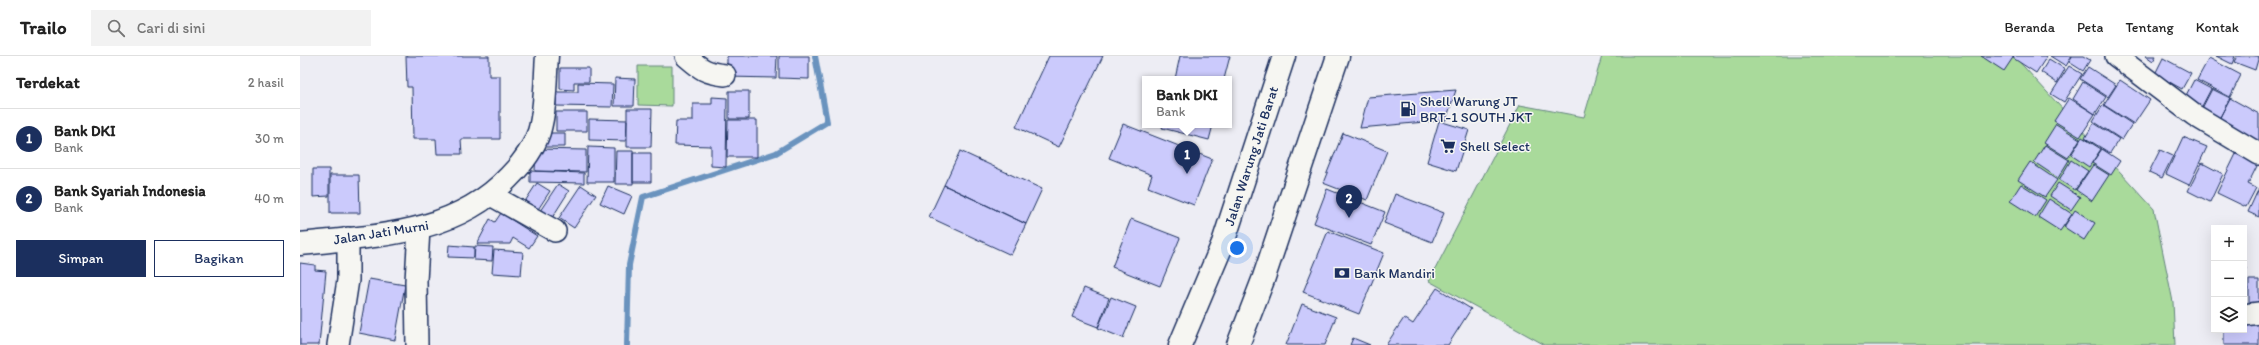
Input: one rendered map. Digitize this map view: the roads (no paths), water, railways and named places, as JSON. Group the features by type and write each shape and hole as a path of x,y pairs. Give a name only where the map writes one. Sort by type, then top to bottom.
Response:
{"main road":[{"name":"Jalan Jati Murni","path":"300,244 419,229 456,216 491,195 519,167 532,150 543,115 547,56"},
{"name":"Jalan Warung Jati Barat","path":"1180,345 1222,243 1284,56"},
{"path":"1238,345 1263,280 1338,56"}],"street":[{"path":"686,56 700,69 709,73 725,75"},
{"path":"2116,56 2194,115 2259,154"},
{"path":"491,195 555,230"},
{"path":"417,345 416,281 419,229"},
{"path":"338,345 348,280 348,238"},
{"path":"2247,315 2259,313"}],"waterway":[{"path":"627,345 629,265 643,197 776,153 827,122 815,56"}],"place":[{"name":"Shell Warung JT BRT-1 SOUTH JKT","path":"1408,109"},
{"name":"Shell Select","path":"1448,146"},
{"name":"Bank DKI","path":"1187,174"},
{"name":"Bank Syariah Indonesia","path":"1349,218"},
{"name":"Bank Mandiri","path":"1342,273"}]}
